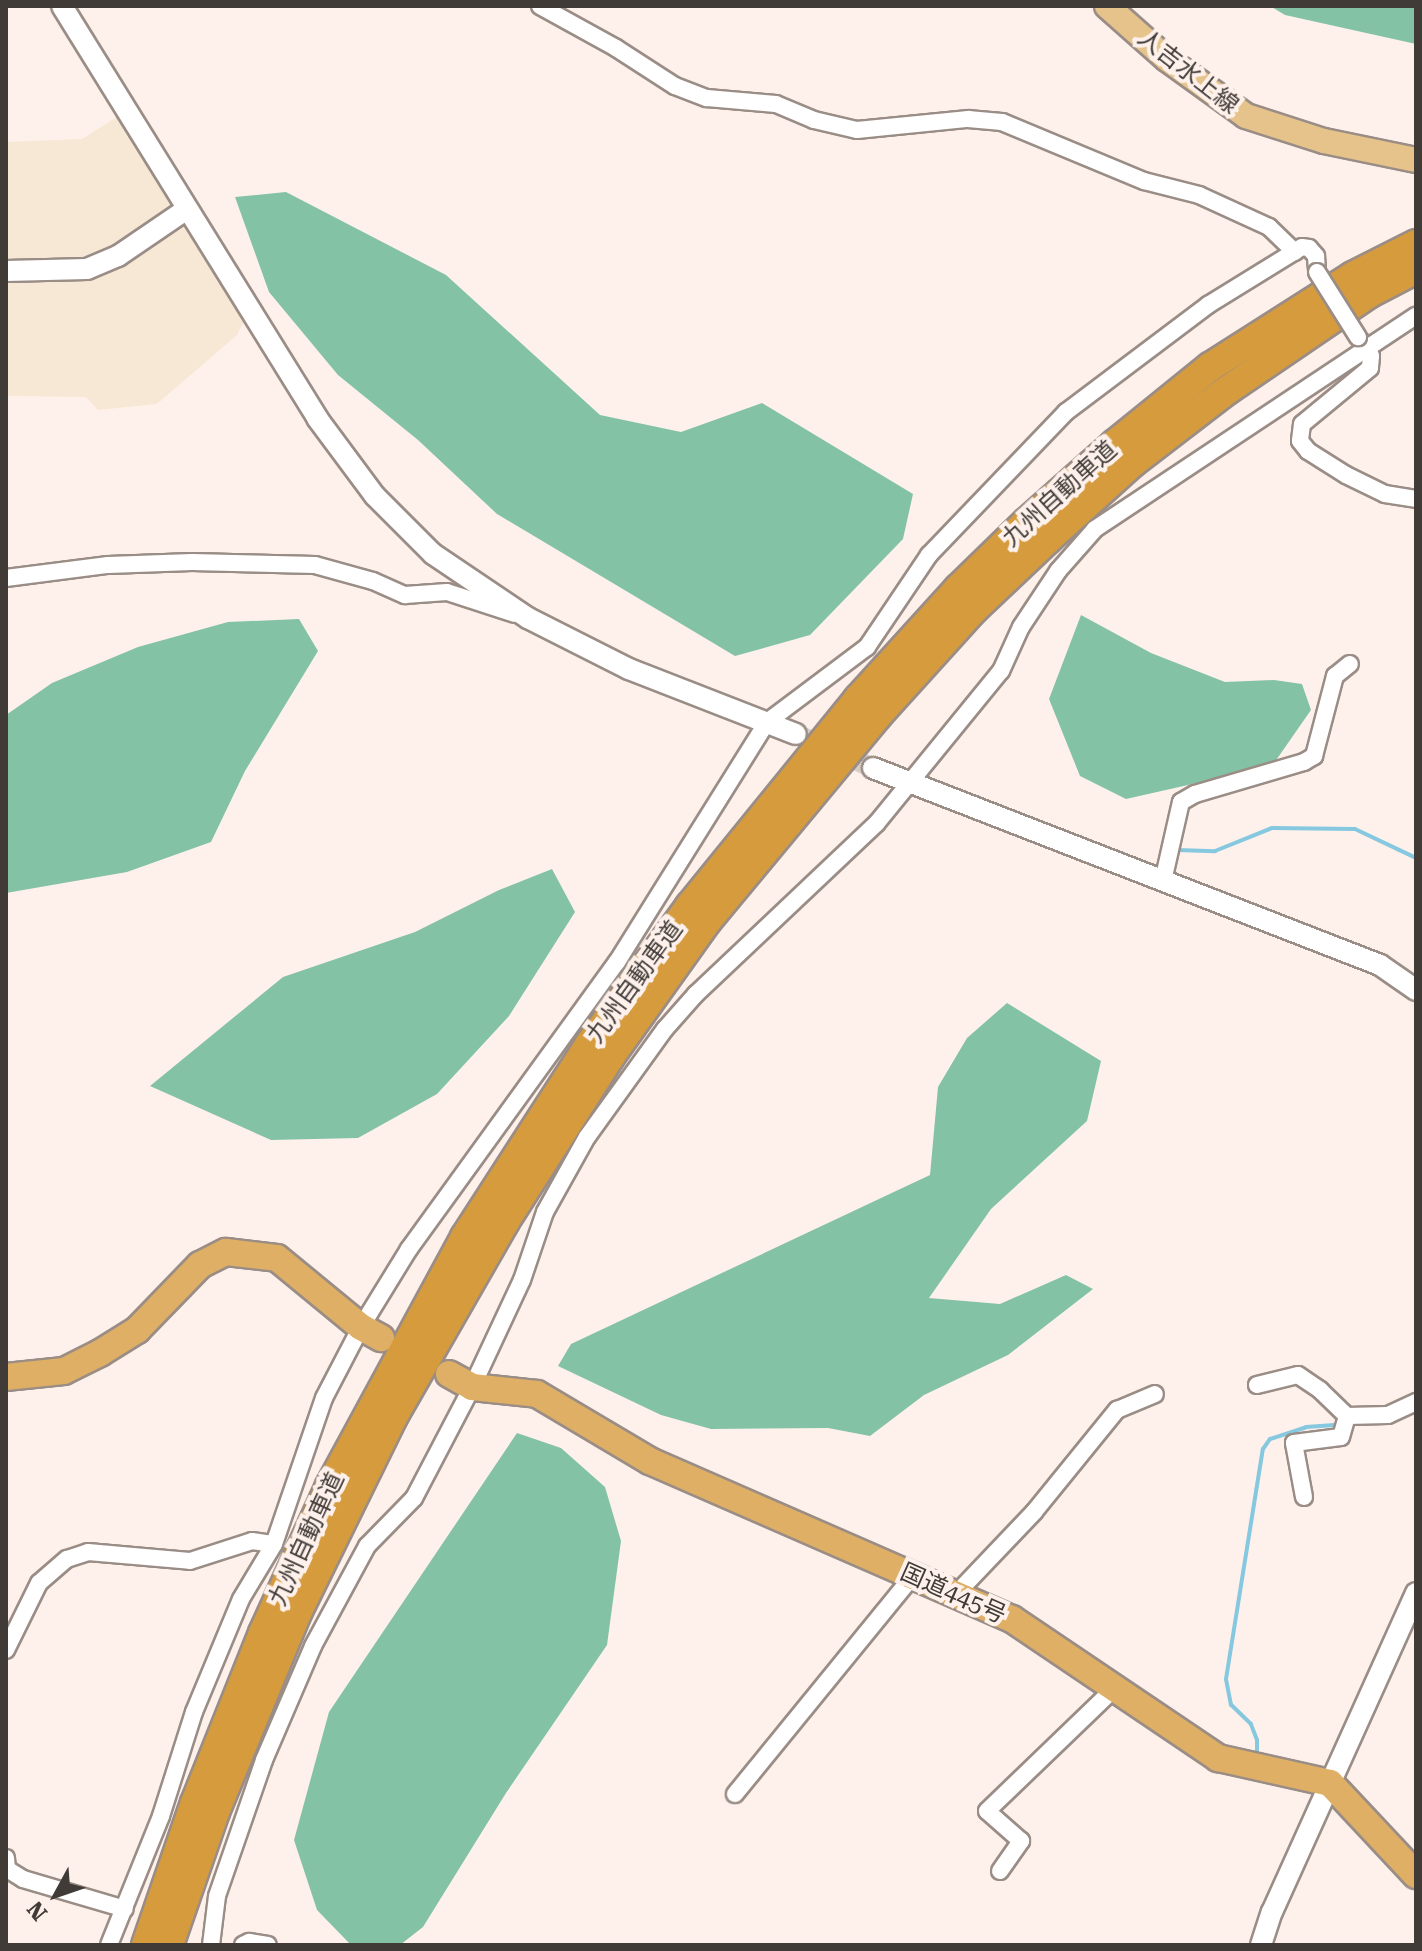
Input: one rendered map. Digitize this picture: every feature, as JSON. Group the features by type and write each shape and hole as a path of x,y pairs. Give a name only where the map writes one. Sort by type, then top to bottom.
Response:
{"highway":[{"name":"九州自動車道","path":"124,1941 200,1789 263,1633 330,1486 465,1237 589,1045 690,906 858,699 958,589 1027,522 1116,443 1210,367 1353,276 1416,244"},
{"name":"九州自動車道","path":"169,1945 215,1812 297,1613 393,1417 504,1223 610,1057 707,921 878,715 973,610 1048,539 1132,463 1226,391 1368,294 1416,269"},
{"path":"6,1377 64,1371 100,1353 137,1330 200,1265 226,1252 277,1258 371,1332"},
{"name":"国道445号","path":"449,1374 472,1387 537,1394 650,1461 1012,1619 1218,1758 1330,1783"},
{"path":"1330,1783 1416,1875"}],"main road":[{"name":"人吉水上線","path":"1107,6 1167,59 1246,116 1324,141 1416,160"}],"street":[{"path":"62,6 317,418 375,496 433,554 528,618 629,669 796,734"},
{"path":"540,6 616,48 675,86 707,98 776,104 814,120 857,130 968,119 1002,122 1144,181 1199,195 1269,227 1295,252"},
{"path":"6,271 87,269 118,256 187,209"},
{"path":"124,1941 125,1909 161,1816 194,1712 241,1599 274,1544 324,1398 371,1332 409,1249 617,962 767,722 867,647 929,555 1066,412 1208,305 1305,246 1316,256 1317,272 1373,361 1370,368 1302,424 1300,441 1308,451 1359,481 1385,494 1416,499"},
{"path":"211,1945 217,1896 264,1760 313,1646 367,1546 414,1498 472,1387 522,1280 545,1212 587,1137 665,1029 696,994 876,824 1001,671 1021,627 1043,593 1095,529 1363,342 1416,316"},
{"path":"6,578 122,564 315,565 373,581 405,595 447,592 528,618"},
{"path":"1163,881 1181,802 1195,794 1304,762 1314,756 1335,676 1350,664"},
{"path":"873,768 1380,965 1416,990"},
{"path":"1257,1385 1298,1375 1320,1390 1347,1416 1388,1415 1416,1402"},
{"path":"956,1594 1034,1512 1117,1410 1155,1394"},
{"path":"1304,1497 1294,1443 1341,1437 1347,1416"},
{"path":"6,1650 39,1583 67,1559 88,1552 104,1552 190,1561 252,1541 274,1544"},
{"path":"735,1794 913,1576"},
{"path":"1261,1945 1272,1912 1416,1593"},
{"path":"1000,1871 1021,1841 987,1811 1116,1687"},
{"path":"6,1858 7,1869 23,1879 125,1909"},
{"path":"243,1945 249,1942 268,1945"}],"shaded area":[{"path":"120,115 245,319 237,335 157,404 98,410 86,397 6,396 6,142 82,139"}],"green space":[{"path":"1270,6 1416,6 1416,44 1285,15"},
{"path":"286,192 446,275 600,415 681,432 762,403 913,494 903,539 810,635 735,656 497,514 418,440 338,375 269,292 235,197"},
{"path":"1081,615 1151,653 1225,682 1274,680 1302,684 1311,710 1272,766 1126,799 1080,776 1049,699"},
{"path":"299,619 318,651 245,771 211,842 127,872 6,893 6,715 52,683 138,647 228,622"},
{"path":"552,869 575,912 509,1016 437,1094 358,1138 271,1140 150,1086 283,977 415,932 499,890"},
{"path":"1007,1003 1101,1061 1087,1121 991,1209 929,1298 1000,1304 1066,1275 1093,1289 1008,1355 924,1395 870,1436 828,1428 711,1429 661,1415 558,1366 571,1344 930,1175 938,1087 967,1038"},
{"path":"517,1433 561,1448 605,1487 621,1541 607,1645 506,1793 423,1927 400,1945 351,1945 317,1910 294,1840 329,1712"}],"waterway":[{"path":"1177,850 1215,851 1272,828 1355,829 1416,858"},
{"path":"1257,1756 1257,1740 1251,1724 1231,1705 1226,1679 1263,1449 1270,1439 1306,1427 1338,1425"}],"tunnel":[{"path":"796,734 873,768"}]}
